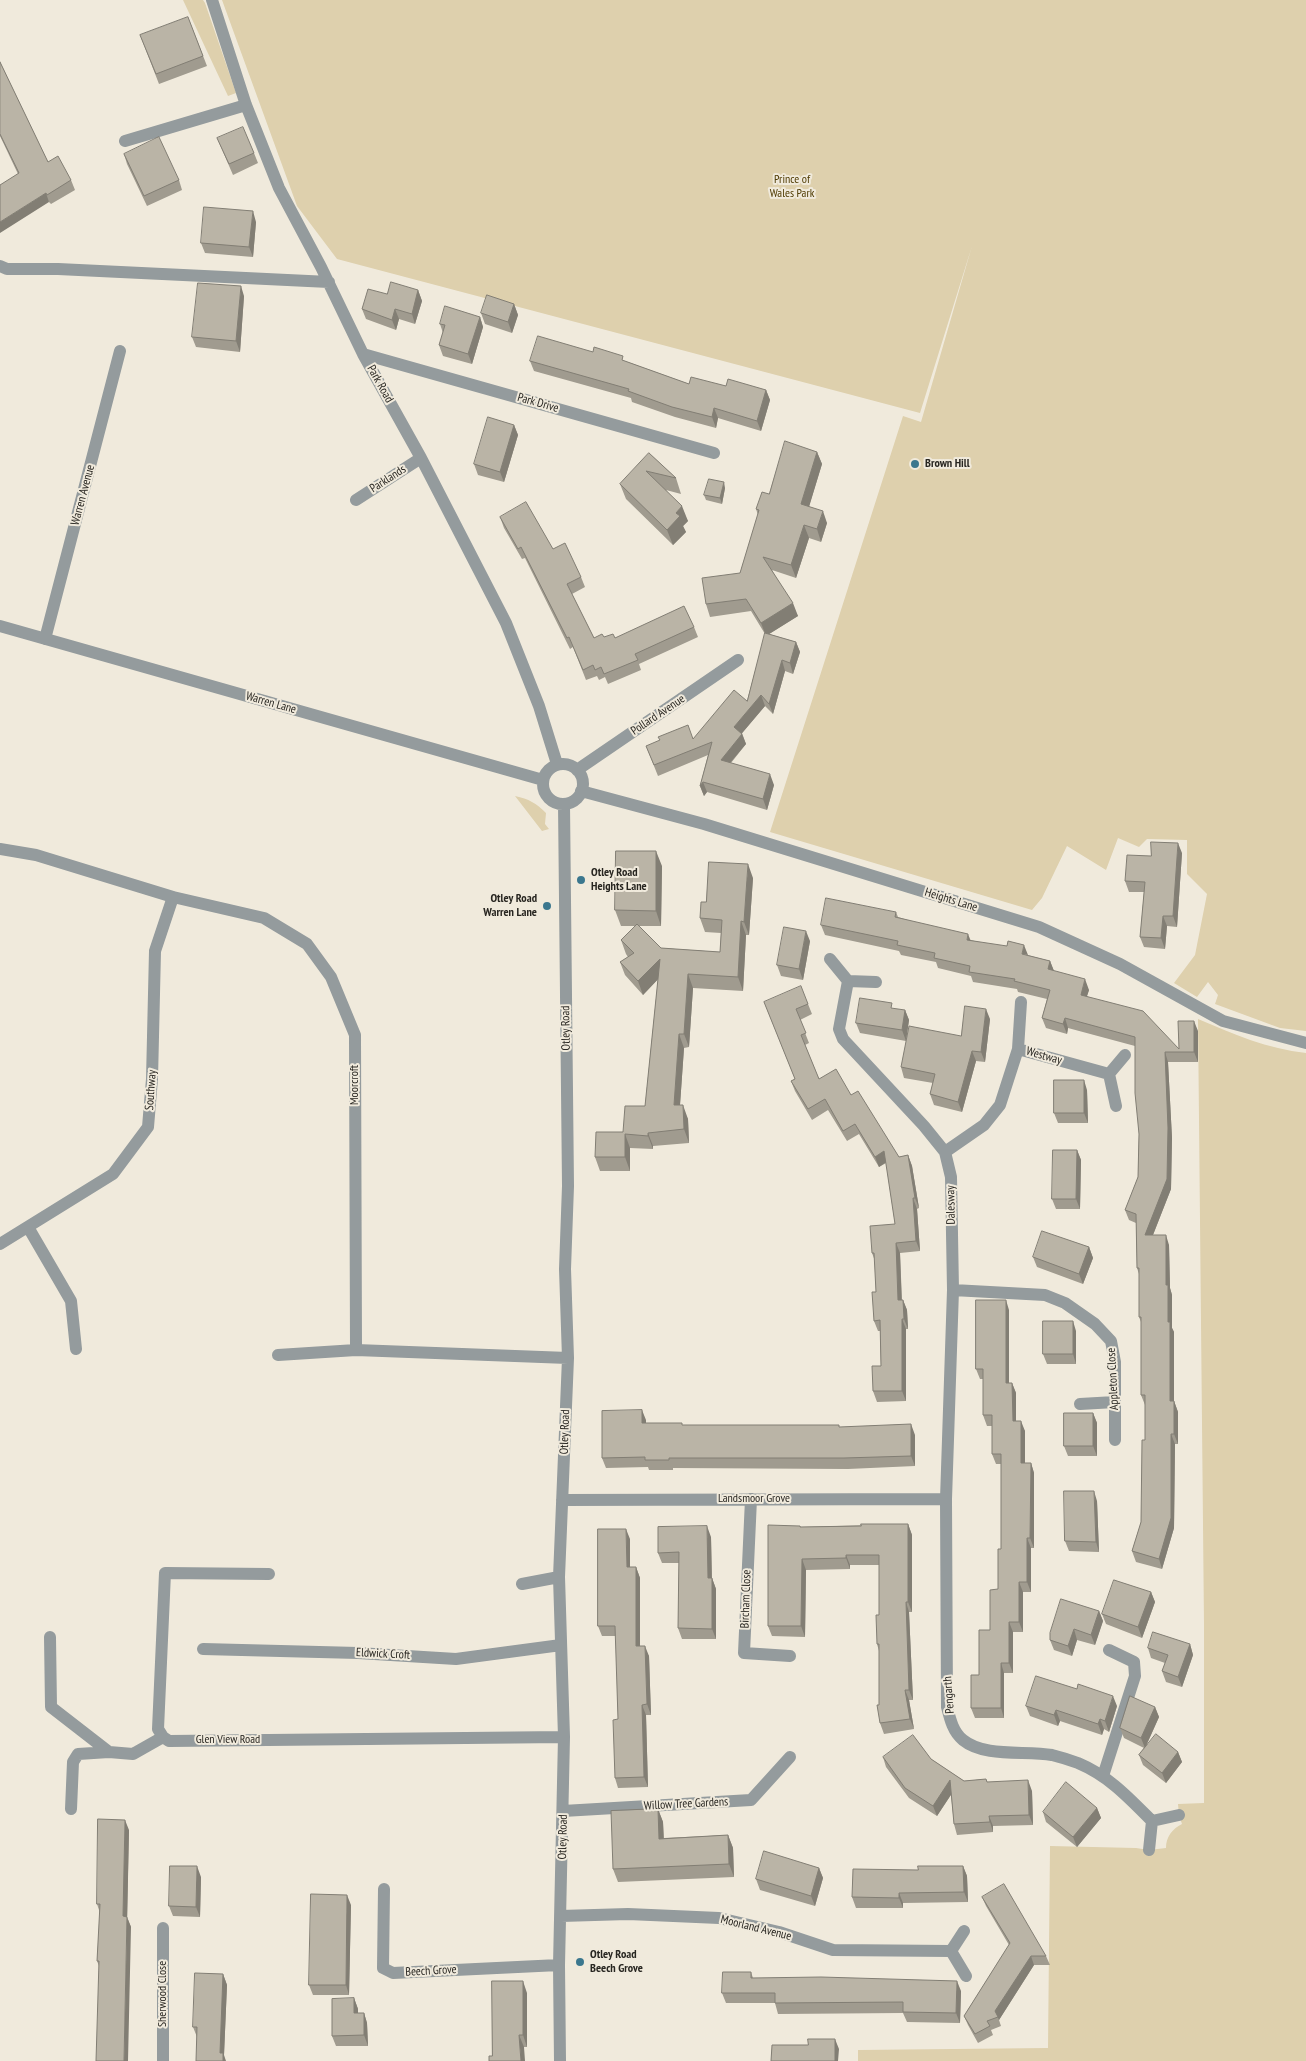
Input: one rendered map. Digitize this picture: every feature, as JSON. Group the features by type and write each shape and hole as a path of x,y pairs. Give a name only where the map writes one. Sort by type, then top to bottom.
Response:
{"street":[{"name":"Park Road","path":"212,0 246,105 279,188 329,282 363,354 421,458 506,623 539,706 557,764"},
{"path":"125,141 246,105"},
{"path":"0,266 7,269 58,269 329,282"},
{"name":"Warren Avenue","path":"45,639 120,351"},
{"name":"Park Drive","path":"363,354 714,453"},
{"name":"Parklands","path":"356,500 421,458"},
{"name":"Warren Lane","path":"0,626 543,780"},
{"name":"Pollard Avenue","path":"577,770 738,660"},
{"path":"557,764 568,764 577,770 582,780 581,791 574,800 564,804 552,801 547,797 543,786 543,780 548,770 557,764"},
{"name":"Heights Lane","path":"581,791 704,824 1039,927 1120,964 1223,1021 1306,1043"},
{"name":"Otley Road","path":"560,2061 559,1965 564,1737 559,1577 568,1358 565,1269 568,1186 564,804"},
{"name":"Moorcroft","path":"0,849 36,855 173,896 264,918 307,944 331,977 355,1035 356,1350"},
{"name":"Southway","path":"0,1244 113,1174 148,1127 152,1078 156,951 173,896"},
{"path":"830,959 848,981 876,982"},
{"name":"Dalesway","path":"848,981 839,1029 843,1039 924,1126 945,1152 951,1178 953,1290 946,1500"},
{"path":"1018,1048 1021,1002"},
{"name":"Westway","path":"945,1152 984,1126 1000,1106 1018,1048 1109,1074"},
{"path":"1116,1106 1109,1074 1125,1056"},
{"path":"28,1227 71,1301 76,1349"},
{"name":"Appleton Close","path":"953,1290 1045,1295 1065,1302 1095,1324 1111,1341 1114,1362 1115,1440"},
{"path":"278,1354 356,1350 568,1358"},
{"path":"1080,1404 1115,1402"},
{"name":"Bircham Close","path":"751,1499 744,1653 790,1656"},
{"name":"Landsmoor Grove","path":"562,1500 946,1500"},
{"name":"Pengarth","path":"946,1500 947,1707 952,1725 963,1740 982,1750 1053,1755 1078,1763 1103,1776 1121,1789 1152,1821"},
{"path":"72,1809 73,1762 78,1754 109,1752 133,1754 163,1737 158,1729 165,1573 269,1574"},
{"path":"522,1584 559,1577"},
{"path":"50,1637 51,1706 109,1752"},
{"name":"Eldwick Croft","path":"203,1650 358,1653 456,1659 562,1645"},
{"path":"1103,1776 1135,1676 1134,1662 1109,1650"},
{"name":"Glen View Road","path":"163,1737 169,1740 564,1737"},
{"name":"Willow Tree Gardens","path":"563,1811 751,1800 790,1757"},
{"path":"1150,1850 1152,1821 1179,1815"},
{"name":"Beech Grove","path":"384,1889 383,1968 393,1973 559,1965"},
{"name":"Moorland Avenue","path":"561,1916 628,1914 719,1918 778,1932 833,1950 951,1950"},
{"name":"Sherwood Close","path":"163,2061 164,1928"},
{"path":"964,1931 951,1950 966,1976"}],"green space":[{"path":"183,0 203,0 205,3 236,93 228,96"},
{"name":"Prince of Wales Park","path":"222,0 1306,0 1306,1031 1280,1028 1215,1004 1218,995 1208,982 1197,997 1174,983 1195,955 1207,894 1187,874 1187,840 1147,839 1139,847 1118,838 1106,870 1067,846 1042,898 1032,910 770,832 903,416 921,422 972,246 920,413 337,259 297,206"},
{"path":"515,796 532,802 546,813 545,824 549,829 542,831"},
{"path":"1198,1019 1264,1044 1306,1053 1306,2061 858,2061 858,2050 1048,2048 1050,1846 1149,1850 1166,1848 1170,1834 1182,1824 1178,1804 1204,1803"}],"building":[{"path":"188,17 203,56 156,74 140,35"},
{"path":"0,62 48,162 58,156 71,180 47,195 46,193 0,222 0,185 19,173 0,134"},
{"path":"243,127 254,153 229,164 217,138"},
{"path":"159,137 179,180 144,196 124,154"},
{"path":"204,207 253,211 249,247 201,243"},
{"path":"391,282 418,290 412,314 395,309 392,320 362,309 368,289 387,294"},
{"path":"198,283 241,286 236,341 192,337"},
{"path":"487,295 514,304 508,322 481,313"},
{"path":"445,306 480,317 468,354 439,345 445,325 440,324"},
{"path":"538,336 593,352 594,347 623,356 622,360 689,384 691,377 726,386 728,379 766,390 757,421 714,408 712,417 672,407 628,391 629,389 530,361"},
{"path":"488,417 514,425 500,472 474,464"},
{"path":"785,441 817,452 801,504 823,511 817,529 804,525 791,565 763,557 793,603 761,623 746,599 706,604 702,578 740,573 759,510 756,509 762,492 769,494"},
{"path":"649,453 676,478 646,471 682,506 676,513 680,516 667,530 620,484"},
{"path":"709,479 724,482 720,498 704,495"},
{"path":"526,502 553,549 565,543 581,577 567,584 594,638 602,634 604,637 613,634 615,638 684,606 694,627 635,654 638,660 604,674 601,667 595,670 593,665 583,670 569,637 567,638 521,547 518,549 500,517"},
{"path":"765,633 796,642 790,663 782,660 769,704 761,695 734,727 742,734 721,760 770,774 763,799 703,782 700,786 712,742 654,765 646,746 660,740 658,737 688,725 693,739 734,690 747,701"},
{"path":"1151,842 1178,843 1173,916 1163,916 1161,938 1140,937 1145,882 1125,881 1127,855 1151,856"},
{"path":"616,851 656,851 656,911 615,910"},
{"path":"709,862 748,864 744,922 741,921 738,977 688,974 684,1034 679,1034 674,1105 683,1105 684,1129 648,1133 648,1136 625,1134 625,1157 595,1157 596,1132 623,1132 625,1106 645,1106 660,959 638,981 620,962 634,953 621,940 637,924 661,948 720,952 722,920 700,918 701,902 706,902"},
{"path":"826,898 896,912 895,917 968,934 967,940 1007,946 1008,941 1024,945 1022,954 1050,961 1048,969 1085,979 1081,995 1143,1011 1179,1049 1178,1021 1194,1021 1194,1052 1165,1052 1168,1128 1167,1179 1145,1235 1166,1235 1166,1285 1168,1285 1168,1322 1170,1322 1170,1401 1174,1401 1174,1434 1171,1434 1171,1518 1159,1559 1132,1551 1141,1522 1142,1440 1145,1440 1145,1395 1141,1395 1141,1317 1139,1317 1136,1214 1125,1210 1138,1177 1139,1134 1135,1093 1135,1037 1065,1018 1063,1024 1042,1018 1050,990 1014,981 1015,979 969,972 970,966 934,958 935,953 897,945 898,941 821,925"},
{"path":"784,927 806,931 799,969 777,965"},
{"path":"801,986 808,1004 796,1009 806,1033 801,1035 819,1079 836,1069 851,1095 858,1091 899,1157 908,1155 915,1198 913,1198 916,1241 896,1243 898,1300 903,1300 904,1319 902,1319 902,1391 873,1391 872,1366 881,1366 880,1320 874,1321 872,1292 876,1292 874,1253 872,1253 870,1226 895,1224 884,1151 875,1157 855,1124 843,1131 825,1099 808,1109 791,1081 795,1079 764,1002"},
{"path":"860,998 892,1003 891,1008 905,1010 902,1030 856,1023"},
{"path":"965,1006 986,1009 981,1052 972,1051 958,1102 930,1094 935,1074 901,1067 909,1026 961,1036"},
{"path":"1054,1080 1084,1080 1084,1113 1054,1113"},
{"path":"1053,1150 1077,1150 1076,1199 1052,1199"},
{"path":"1042,1231 1089,1247 1079,1274 1033,1257"},
{"path":"976,1300 1006,1300 1006,1383 1012,1383 1013,1421 1021,1421 1021,1463 1031,1463 1030,1538 1027,1538 1027,1582 1019,1582 1019,1622 1009,1622 1009,1663 1001,1663 1001,1708 971,1708 971,1675 979,1675 979,1630 990,1630 990,1590 998,1589 998,1549 1001,1549 1001,1454 992,1454 992,1415 983,1415 983,1369 976,1369"},
{"path":"1043,1321 1073,1321 1073,1354 1043,1354"},
{"path":"642,1410 642,1423 682,1423 682,1425 839,1425 839,1427 911,1424 911,1456 669,1458 669,1460 645,1460 645,1457 602,1458 602,1411"},
{"path":"1064,1413 1093,1413 1093,1446 1064,1446"},
{"path":"1064,1491 1094,1491 1096,1542 1065,1541"},
{"path":"861,1524 908,1524 908,1602 906,1602 909,1690 905,1690 910,1719 880,1723 877,1705 879,1705 879,1644 877,1644 876,1615 879,1615 879,1555 846,1555 846,1558 802,1559 801,1626 768,1626 768,1525 800,1527 861,1526"},
{"path":"707,1526 708,1578 712,1578 712,1629 678,1628 679,1552 658,1553 658,1527"},
{"path":"598,1529 626,1529 627,1567 636,1567 636,1646 645,1646 647,1704 642,1705 644,1777 615,1778 613,1720 618,1719 615,1626 598,1626"},
{"path":"1114,1580 1151,1592 1138,1627 1102,1614"},
{"path":"1061,1599 1099,1611 1091,1635 1074,1629 1068,1646 1050,1640 1050,1633"},
{"path":"1153,1632 1190,1644 1178,1677 1162,1671 1168,1655 1148,1648"},
{"path":"1036,1676 1077,1689 1078,1684 1113,1696 1105,1721 1100,1719 1098,1724 1056,1710 1054,1715 1026,1706"},
{"path":"1130,1696 1155,1707 1141,1738 1120,1728"},
{"path":"1156,1734 1178,1752 1162,1773 1139,1755"},
{"path":"913,1735 931,1759 964,1781 986,1779 987,1782 1028,1780 1029,1815 989,1816 990,1822 954,1824 950,1780 933,1806 905,1788 883,1757"},
{"path":"1066,1782 1097,1808 1073,1837 1043,1812"},
{"path":"658,1809 659,1839 728,1835 729,1864 613,1869 611,1811"},
{"path":"98,1819 125,1820 123,1916 127,1917 124,2061 96,2061 99,1961 97,1961 100,1904 97,1904"},
{"path":"764,1851 819,1868 811,1896 756,1879"},
{"path":"170,1866 197,1866 196,1907 169,1906"},
{"path":"918,1866 963,1866 964,1892 899,1893 899,1898 852,1897 853,1869 918,1870"},
{"path":"1004,1884 1046,1956 1031,1956 995,2011 998,2017 987,2021 990,2026 975,2034 964,2016 1010,1943 982,1897"},
{"path":"311,1894 347,1895 346,1985 309,1985"},
{"path":"723,1972 751,1972 751,1978 821,1977 957,1981 956,2013 903,2012 903,2002 775,2003 775,1993 722,1993"},
{"path":"195,1973 223,1974 220,2053 223,2053 223,2061 196,2061 197,2027 193,2027"},
{"path":"492,1981 523,1981 523,2035 519,2035 521,2061 489,2061 489,2056 492,2056"},
{"path":"354,1998 354,2013 364,2013 364,2035 332,2036 332,1999"},
{"path":"808,2039 835,2039 835,2061 771,2061 772,2045 808,2045"}],"place":[{"name":"Brown Hill","path":"915,464"},
{"name":"Otley Road Heights Lane","path":"581,880"},
{"name":"Otley Road Warren Lane","path":"547,906"},
{"name":"Otley Road Beech Grove","path":"580,1962"}]}
